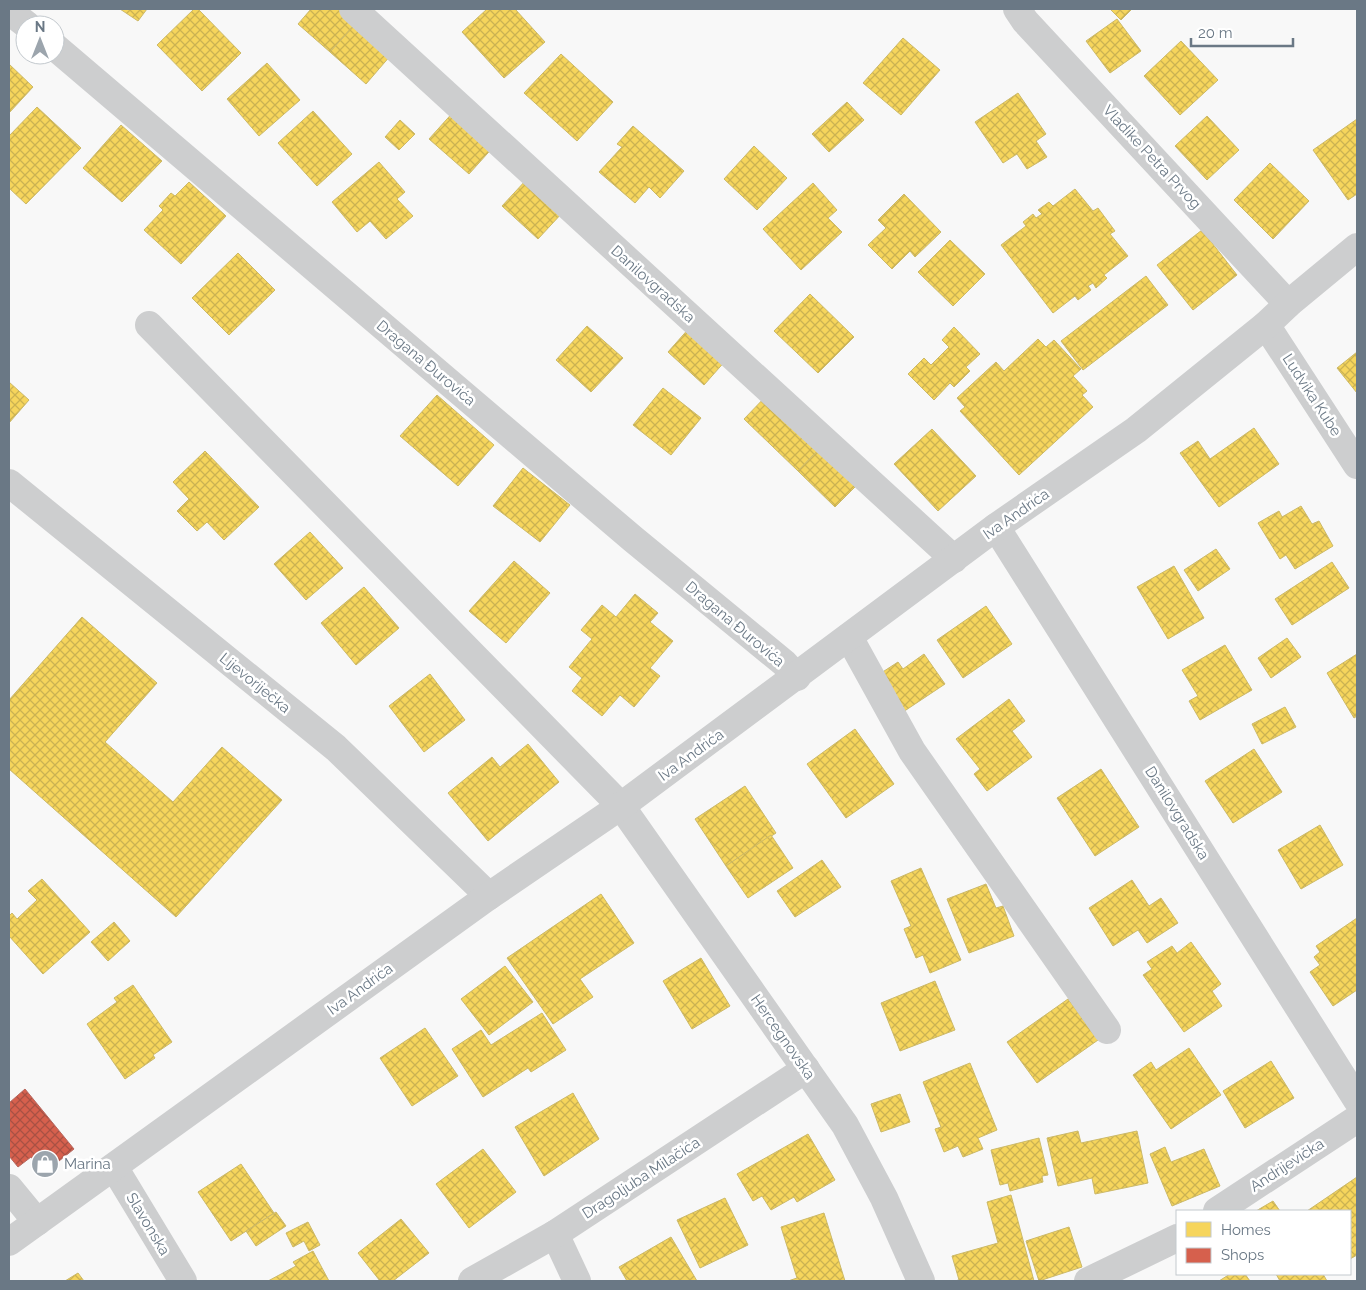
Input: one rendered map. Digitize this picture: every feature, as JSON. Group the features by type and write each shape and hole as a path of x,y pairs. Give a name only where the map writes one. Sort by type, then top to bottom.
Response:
{"street":[{"name":"Danilovgradska","path":"352,9 954,559"},
{"name":"Vladike Petra Prvog","path":"1017,9 1025,20 1288,304"},
{"name":"Dragana Đurovića","path":"65,56 633,539 784,663 797,677"},
{"name":"Iva Andrića","path":"9,1242 489,896 621,806 797,677 996,527 1136,430 1266,325 1288,304 1357,247"},
{"name":"Hercegnovska","path":"149,325 621,806 845,1125 884,1198 921,1281"},
{"name":"Ludvika Kube","path":"1266,325 1357,465"},
{"name":"Lijevoriječka","path":"9,483 336,748 489,896"},
{"name":"Danilovgradska","path":"996,527 1357,1100"},
{"path":"849,637 912,750 1107,1030"},
{"name":"Dragoljuba Milačića","path":"472,1281 555,1234 806,1069"},
{"name":"Andrijevička","path":"1219,1210 1357,1119"},
{"name":"Slavonska","path":"114,1167 182,1281"},
{"path":"9,1188 37,1222"},
{"path":"555,1234 576,1281"},
{"path":"1088,1281 1176,1238"}],"building: Homes":[{"path":"120,9 147,9 138,21"},
{"path":"194,9 198,9 241,53 202,91 157,45"},
{"path":"311,9 339,9 356,23 330,52 298,24"},
{"path":"487,9 515,9 545,42 504,78 462,32"},
{"path":"1110,9 1132,9 1121,20"},
{"path":"1117,19 1141,51 1110,73 1086,41"},
{"path":"356,23 391,55 366,84 330,52"},
{"path":"903,38 940,70 901,115 863,83"},
{"path":"1181,41 1218,80 1180,115 1144,76"},
{"path":"561,54 613,102 577,141 524,93"},
{"path":"267,63 300,100 259,136 227,99"},
{"path":"9,64 33,87 9,113"},
{"path":"1018,93 1046,134 1036,141 1047,157 1027,169 1017,154 1003,163 975,122"},
{"path":"847,102 864,120 829,152 812,134"},
{"path":"37,107 81,148 26,204 9,188 9,136"},
{"path":"456,109 496,144 469,174 429,139"},
{"path":"313,111 352,154 317,186 278,143"},
{"path":"1207,116 1239,150 1207,180 1175,146"},
{"path":"1357,119 1357,194 1348,200 1313,150"},
{"path":"400,120 415,134 399,150 385,137"},
{"path":"121,125 162,161 122,202 83,168"},
{"path":"633,126 684,171 660,198 649,187 635,203 599,172 622,147 617,144"},
{"path":"754,146 787,178 757,210 724,179"},
{"path":"379,162 405,192 397,199 413,216 386,239 370,221 357,232 332,202"},
{"path":"1270,163 1309,201 1273,239 1234,200"},
{"path":"527,179 563,212 538,239 502,206"},
{"path":"189,182 226,216 181,264 144,230 163,210 159,206 171,193 175,196"},
{"path":"813,183 837,210 828,218 842,232 801,270 763,229"},
{"path":"1075,189 1093,211 1098,208 1115,231 1110,234 1128,256 1104,275 1107,278 1096,288 1093,283 1088,286 1091,290 1078,300 1075,296 1053,313 1001,245 1026,226 1023,222 1033,214 1036,218 1042,214 1038,210 1049,202 1053,206"},
{"path":"904,194 941,232 915,257 910,251 892,269 868,245 886,228 878,220"},
{"path":"1202,230 1237,275 1193,310 1157,265"},
{"path":"950,240 985,274 953,306 918,272"},
{"path":"238,253 275,290 229,335 192,298"},
{"path":"1146,276 1168,305 1083,370 1061,341"},
{"path":"810,294 854,337 818,373 774,331"},
{"path":"587,326 623,358 591,392 556,360"},
{"path":"691,326 727,359 704,385 668,352"},
{"path":"954,327 980,354 966,367 970,371 954,387 950,383 934,400 908,374 924,358 931,365 949,347 942,340"},
{"path":"1038,339 1046,347 1054,340 1081,369 1073,376 1087,391 1082,395 1093,407 1019,475 960,411 965,407 957,398 996,362 1004,371"},
{"path":"1357,352 1357,393 1337,368"},
{"path":"9,382 29,400 9,423"},
{"path":"663,388 701,418 671,455 633,425"},
{"path":"770,392 824,444 798,471 744,419"},
{"path":"437,395 494,445 458,486 400,436"},
{"path":"1254,428 1279,464 1219,507 1180,453 1198,441 1210,459"},
{"path":"932,429 976,476 938,511 894,464"},
{"path":"824,444 861,481 835,507 798,471"},
{"path":"205,451 259,507 224,540 207,522 197,531 177,511 189,499 173,482"},
{"path":"523,468 570,505 540,542 493,506"},
{"path":"1301,506 1312,524 1319,521 1333,546 1295,569 1286,555 1280,559 1258,523 1279,511 1282,517"},
{"path":"310,532 343,568 306,600 274,564"},
{"path":"1216,549 1230,569 1198,591 1184,570"},
{"path":"514,561 550,593 506,643 469,611"},
{"path":"1332,562 1349,588 1292,625 1275,599"},
{"path":"1174,566 1204,618 1168,639 1137,587"},
{"path":"364,587 399,628 356,665 321,623"},
{"path":"635,594 658,613 650,622 673,641 650,668 660,676 634,707 620,695 602,716 572,691 582,678 569,667 592,639 581,630 602,605 616,617"},
{"path":"986,606 1012,644 963,678 937,640"},
{"path":"82,617 157,683 105,742 173,802 222,747 282,800 176,917 9,769 9,700"},
{"path":"1287,638 1301,657 1271,678 1258,658"},
{"path":"1225,645 1252,690 1200,720 1189,701 1198,696 1182,670"},
{"path":"924,654 945,684 903,712 878,675 898,662 903,669"},
{"path":"1357,654 1357,716 1354,718 1327,673"},
{"path":"430,674 465,720 424,752 389,706"},
{"path":"1009,699 1025,721 1012,731 1032,757 987,791 974,774 980,769 956,739"},
{"path":"1285,707 1296,727 1262,744 1252,724"},
{"path":"855,729 894,784 846,818 807,764"},
{"path":"528,744 559,782 488,841 448,793 492,757 500,767"},
{"path":"1254,749 1282,792 1233,823 1205,781"},
{"path":"1101,769 1139,827 1095,856 1057,798"},
{"path":"745,786 776,833 726,866 695,819"},
{"path":"1320,825 1343,865 1301,889 1278,850"},
{"path":"771,835 793,868 748,898 726,866"},
{"path":"822,860 841,887 795,917 777,891"},
{"path":"921,868 961,960 930,973 923,955 916,958 904,929 911,926 891,881"},
{"path":"42,879 90,932 43,974 9,936 9,916 12,913 17,919 37,900 28,891"},
{"path":"1132,880 1149,906 1161,898 1178,923 1147,943 1138,930 1113,946 1089,908"},
{"path":"986,884 996,908 1003,906 1014,936 969,953 947,899"},
{"path":"601,894 634,943 580,979 593,997 553,1024 507,958"},
{"path":"1357,918 1357,990 1333,1006 1310,972 1320,965 1314,957 1320,952 1316,946"},
{"path":"114,922 130,941 108,961 91,942"},
{"path":"1191,942 1221,984 1212,991 1222,1006 1184,1032 1143,975 1152,969 1147,962 1172,946 1177,953"},
{"path":"701,958 730,1006 692,1029 663,981"},
{"path":"505,966 533,1002 489,1035 461,999"},
{"path":"935,981 955,1030 900,1051 881,1003"},
{"path":"133,985 172,1042 153,1055 155,1058 125,1079 87,1024 117,1002 114,998"},
{"path":"1068,999 1098,1040 1037,1083 1007,1042"},
{"path":"542,1013 566,1050 531,1072 528,1068 483,1097 452,1049 481,1030 491,1045"},
{"path":"425,1028 458,1076 412,1106 380,1058"},
{"path":"1189,1048 1221,1095 1171,1129 1133,1075 1151,1062 1156,1070"},
{"path":"1271,1061 1294,1098 1245,1128 1223,1091"},
{"path":"970,1063 997,1130 978,1138 983,1149 963,1157 958,1146 944,1152 935,1129 941,1127 923,1082"},
{"path":"573,1093 599,1139 544,1176 515,1127"},
{"path":"900,1094 910,1122 881,1132 871,1104"},
{"path":"1078,1131 1081,1143 1137,1131 1148,1183 1095,1194 1092,1178 1058,1186 1047,1138"},
{"path":"808,1134 835,1180 797,1202 794,1197 771,1210 762,1196 753,1201 737,1174"},
{"path":"1039,1138 1048,1175 1042,1176 1043,1182 1010,1191 1008,1183 1000,1185 991,1150"},
{"path":"1165,1147 1171,1162 1204,1149 1220,1186 1172,1206 1150,1154"},
{"path":"483,1149 516,1192 469,1228 436,1184"},
{"path":"241,1164 274,1213 231,1241 198,1192"},
{"path":"1357,1177 1357,1255 1351,1258 1351,1210 1308,1210"},
{"path":"1011,1195 1034,1281 954,1281 959,1280 952,1256 998,1243 987,1202"},
{"path":"725,1198 748,1245 700,1268 677,1220"},
{"path":"1273,1201 1279,1210 1258,1210"},
{"path":"276,1212 286,1226 256,1246 246,1231"},
{"path":"824,1213 845,1281 788,1281 797,1278 781,1227"},
{"path":"401,1219 429,1253 393,1281 380,1281 358,1253"},
{"path":"308,1222 320,1245 309,1251 304,1241 293,1247 286,1233"},
{"path":"1069,1227 1082,1267 1039,1281 1026,1241"},
{"path":"671,1237 697,1281 627,1281 619,1267"},
{"path":"313,1251 329,1281 268,1281 296,1266 293,1262"},
{"path":"78,1273 84,1281 65,1281"},
{"path":"1228,1275 1246,1275 1250,1281 1219,1281"},
{"path":"1277,1275 1324,1275 1327,1281 1280,1281"}],"building: Shops":[{"path":"25,1089 74,1149 44,1173 31,1157 18,1167 9,1156 9,1103"}],"place":[{"name":"Marina","path":"45,1164"}]}
